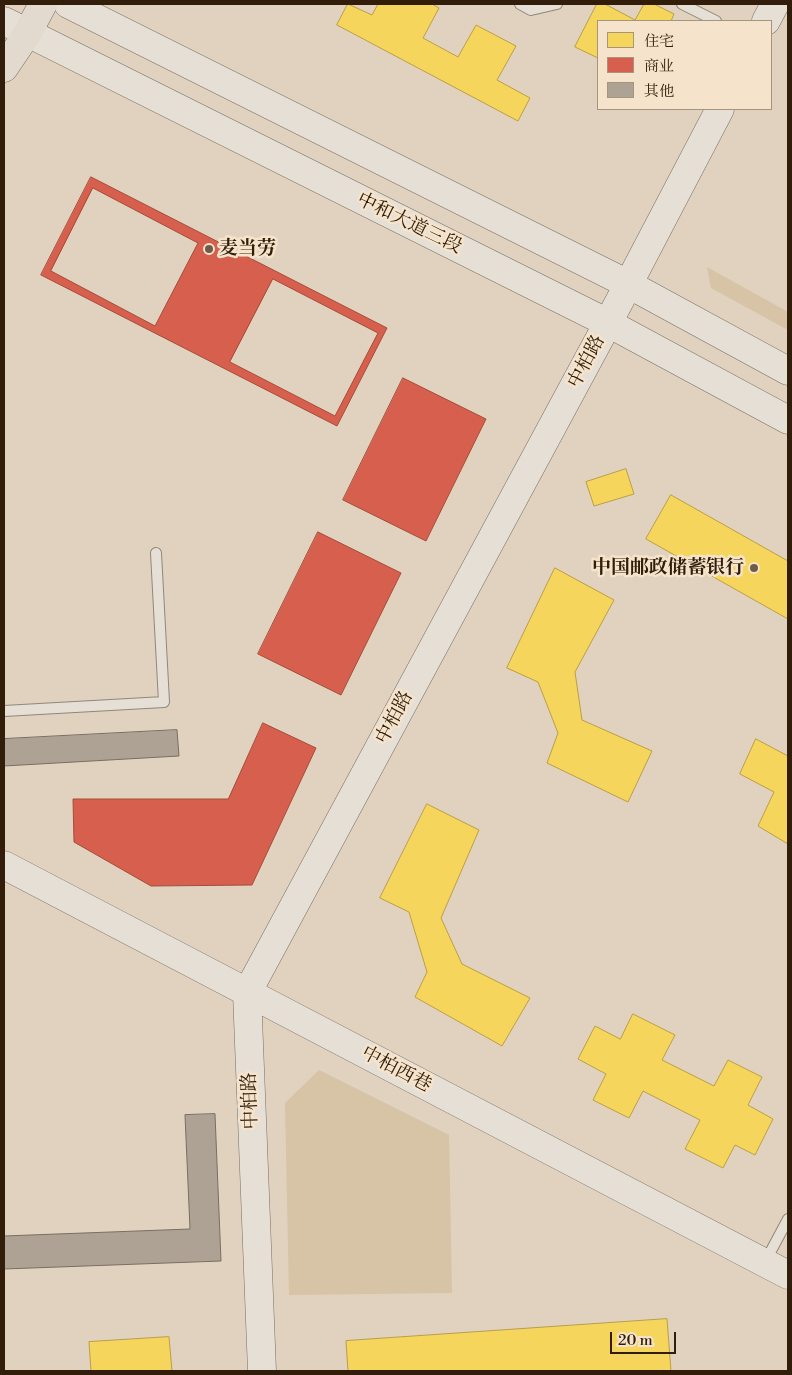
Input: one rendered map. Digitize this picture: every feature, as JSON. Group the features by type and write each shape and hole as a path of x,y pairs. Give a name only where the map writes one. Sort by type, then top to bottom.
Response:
{"main road":[{"path":"4,68 15,27 43,4"}],"street":[{"path":"68,4 628,284 788,371"},
{"path":"767,20 775,4"},
{"name":"中和大道三段","path":"15,27 608,323 788,420"},
{"name":"中柏路","path":"262,1371 247,993 608,323 719,110"},
{"name":"中柏西巷","path":"4,865 788,1275"}],"lane":[{"path":"520,4 531,10 557,4"},
{"path":"682,4 697,8 715,20"},
{"path":"4,711 164,702 156,552"},
{"path":"764,1263 788,1219"}],"shaded area":[{"path":"707,267 788,312 788,330 711,288"},
{"path":"319,1070 449,1135 452,1293 289,1295 285,1103"}],"building: 住宅":[{"path":"348,4 372,15 378,4 432,4 439,8 423,38 458,57 476,25 516,46 497,80 530,98 518,121 337,25"},
{"path":"597,4 605,4 635,20 597,20 597,58 575,47"},
{"path":"644,4 654,4 674,14 671,20 635,20"},
{"path":"626,469 634,494 594,506 586,482"},
{"path":"671,495 788,561 788,619 646,539"},
{"path":"555,568 614,600 575,672 582,720 652,751 628,802 547,763 558,733 538,682 507,668"},
{"path":"756,739 788,756 788,844 758,826 774,792 740,774"},
{"path":"427,804 479,830 441,918 462,964 530,998 502,1046 415,997 427,972 409,912 380,898"},
{"path":"633,1014 675,1035 662,1060 714,1086 728,1060 762,1077 748,1105 773,1119 755,1155 735,1145 723,1168 685,1149 700,1120 643,1091 629,1118 593,1100 606,1074 578,1059 595,1026 620,1039"},
{"path":"667,1319 671,1371 348,1371 346,1341"},
{"path":"169,1337 172,1371 91,1371 89,1342"}],"building: 商业":[{"path":"91,177 387,328 337,426 41,275"},
{"path":"93,188 198,243 155,326 51,271"},
{"path":"273,279 378,333 335,416 230,362"},
{"path":"403,378 486,419 426,541 343,500"},
{"path":"318,532 401,573 341,695 258,654"},
{"path":"263,723 316,748 252,885 151,886 74,842 73,799 228,799"}],"building: 其他":[{"path":"177,730 179,756 4,766 4,739"},
{"path":"215,1114 221,1261 4,1269 4,1236 190,1229 185,1115"}],"place":[{"name":"麦当劳","path":"209,249"},
{"name":"中国邮政储蓄银行","path":"754,568"}]}
